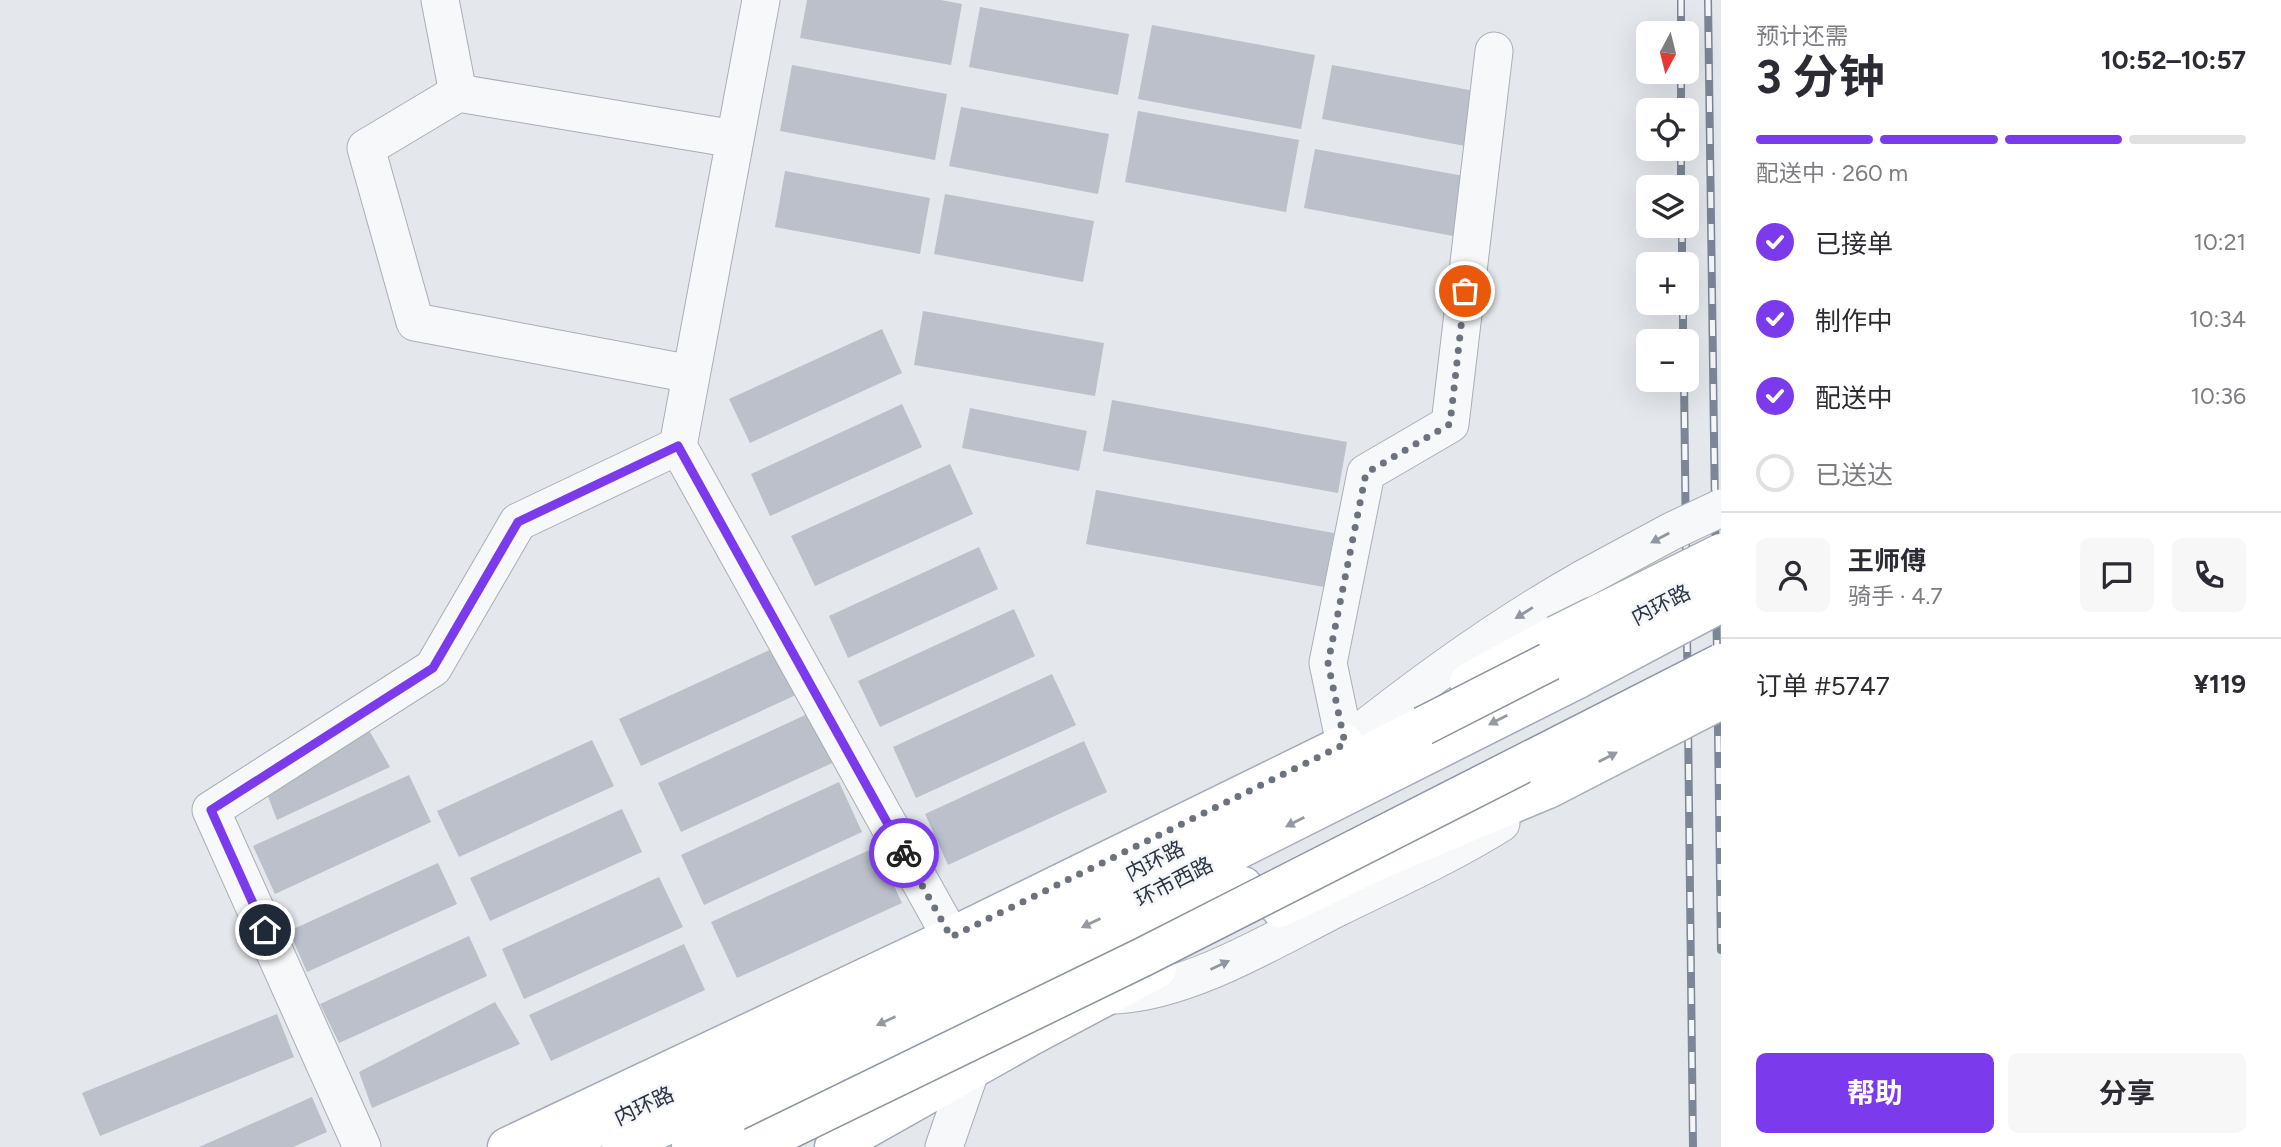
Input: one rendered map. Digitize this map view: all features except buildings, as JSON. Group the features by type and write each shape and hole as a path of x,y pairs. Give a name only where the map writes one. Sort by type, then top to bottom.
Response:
{"main road":[{"path":"507,1147 951,937 1435,700 1556,635 1716,562"},
{"path":"1569,684 1646,617 1716,562"},
{"name":"内环路","path":"541,1147 570,1141 1138,870 1716,562"},
{"path":"1556,635 1721,602"},
{"name":"环市西路","path":"621,1147 1098,920 1569,684 1721,602"},
{"name":"环市西路","path":"691,1147 776,1129 1086,961 1310,855 1721,643"},
{"path":"753,1147 1143,957 1721,663"},
{"path":"834,1147 1174,960 1377,861 1548,789 1721,700"},
{"path":"1345,836 1488,814"},
{"path":"776,1129 1143,957"}],"street":[{"path":"440,0 458,93"},
{"path":"761,0 678,446 951,937"},
{"path":"1494,51 1450,424 1366,473 1328,663 1345,744 1418,685 1524,612 1672,531 1721,508"},
{"path":"691,374 415,322 366,148 458,93 735,139"},
{"path":"362,1147 211,810 433,668 518,522 678,446"},
{"path":"1086,961 1107,996 1152,991 1214,968 1479,837 1548,789"},
{"path":"944,1147 970,1072"},
{"path":"776,1129 788,1147"}],"railway":[{"path":"1681,0 1681,21"},
{"path":"1708,0 1721,950"},
{"path":"1681,84 1681,98"},
{"path":"1681,161 1681,175"},
{"path":"1682,238 1682,252"},
{"path":"1683,315 1683,329"},
{"path":"1684,392 1693,1147"}],"way so far":[{"path":"904,853 951,937 1345,744 1328,663 1366,473 1450,424 1465,291"}],"route":[{"path":"265,930 211,810 433,668 518,522 678,446 904,853"}]}
